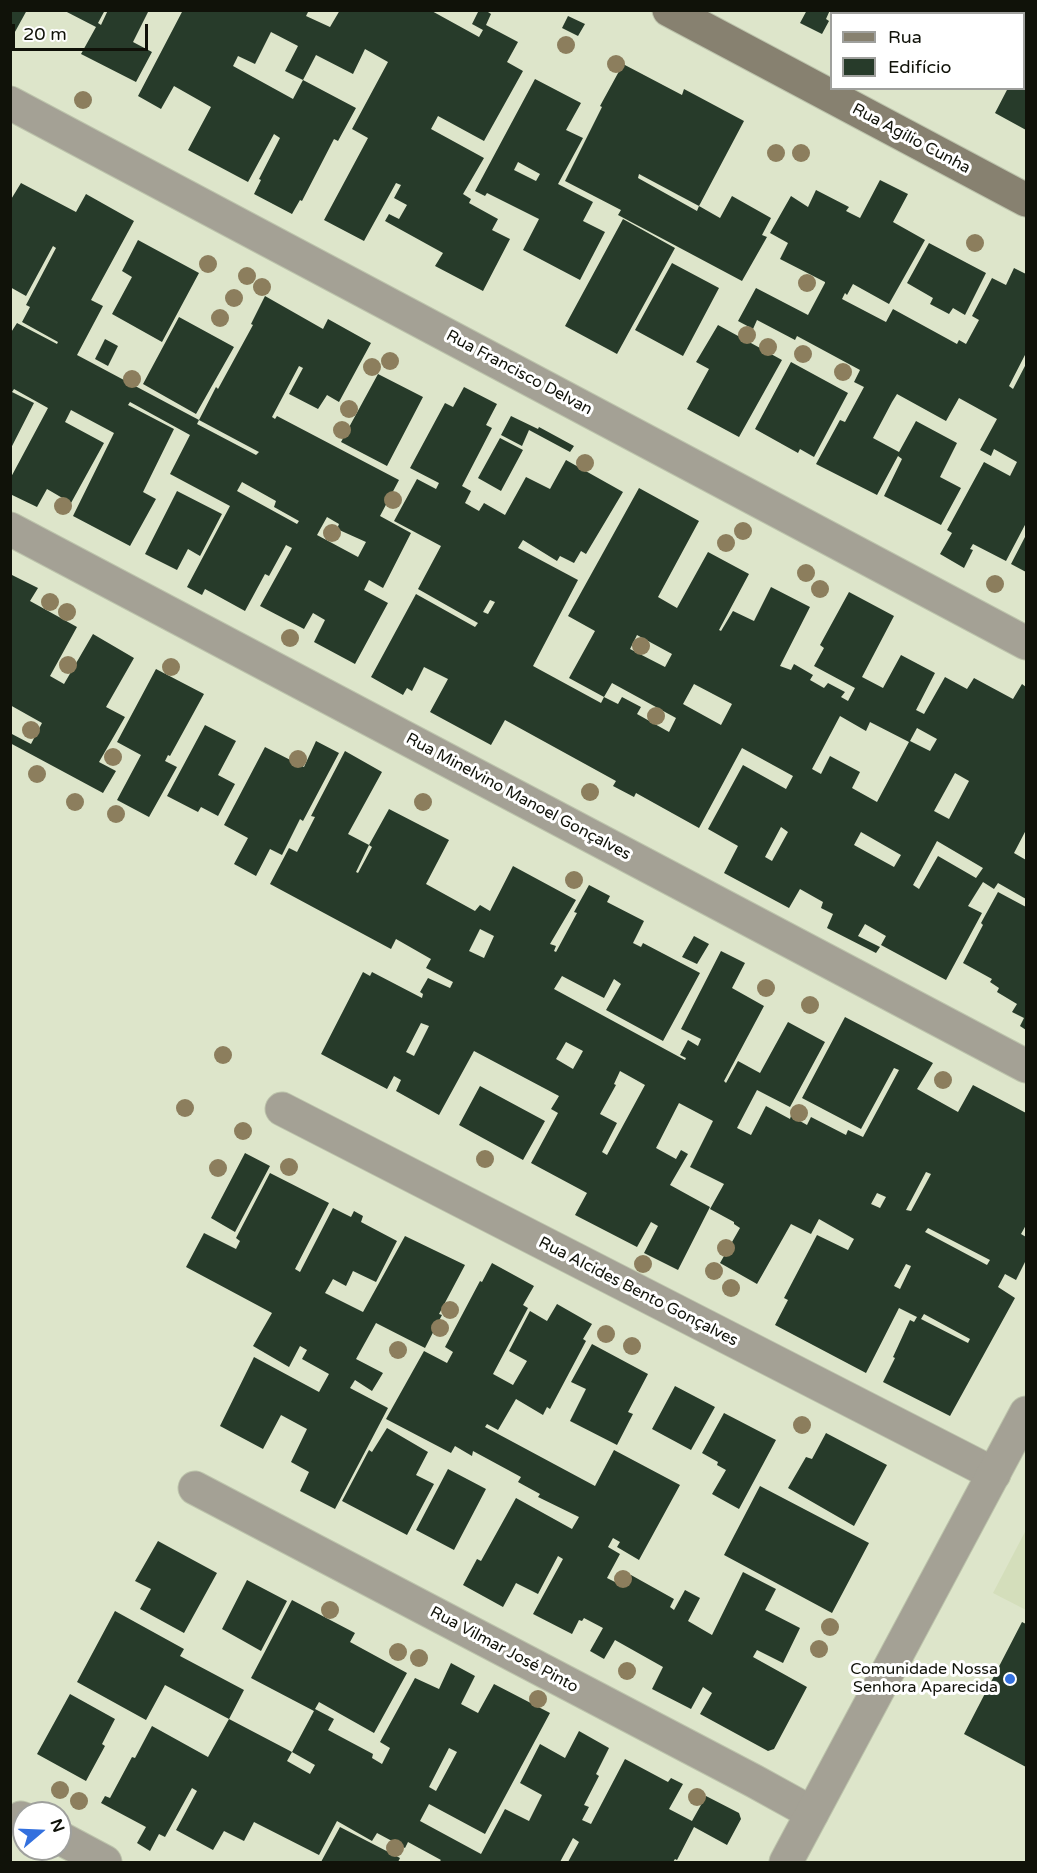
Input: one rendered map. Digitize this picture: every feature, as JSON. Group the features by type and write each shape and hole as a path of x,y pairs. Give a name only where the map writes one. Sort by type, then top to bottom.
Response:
{"main road":[{"name":"Rua Agílio Cunha","path":"669,10 1026,200"}],"street":[{"name":"Rua Francisco Delvan","path":"10,103 1026,643"},
{"name":"Rua Minelvino Manoel Gonçalves","path":"10,529 1026,1066"},
{"name":"Rua Alcides Bento Gonçalves","path":"282,1109 994,1474"},
{"path":"786,1863 1026,1413"},
{"name":"Rua Vilmar José Pinto","path":"195,1488 813,1813"},
{"path":"72,1845 105,1863"}],"shaded area":[{"path":"1026,1530 1026,1610 993,1593"}],"building":[{"path":"10,10 27,10 10,41"},
{"path":"63,10 105,10 98,23 101,25 108,10 149,10 133,42 152,52 136,82 81,54 96,27"},
{"path":"183,10 309,10 306,16 330,27 340,10 430,10 479,37 483,30 472,24 479,10 485,10 491,14 486,25 518,42 507,62 523,71 484,141 438,116 431,129 484,158 463,194 471,199 469,203 498,219 492,230 510,239 483,291 435,266 443,253 385,221 389,214 399,219 407,205 394,198 401,185 396,183 364,241 324,220 368,138 352,129 388,62 365,49 353,74 316,55 303,80 356,108 338,141 334,139 302,201 300,200 292,214 254,194 280,138 274,134 248,182 188,150 211,107 174,86 161,109 138,96","holes":["271,32 298,46 285,71 303,80 293,99 233,66 238,56 255,64"]},
{"path":"807,10 830,10 826,19 829,21 822,34 800,23"},
{"path":"851,10 967,10 966,12 850,12"},
{"path":"979,10 1025,10 1026,14 1025,17 1025,12 978,12"},
{"path":"568,16 585,24 578,36 562,28"},
{"path":"1025,25 1026,26 1025,50"},
{"path":"1026,54 1026,130 995,113 1007,90 1025,90"},
{"path":"623,64 682,95 684,89 744,121 699,206 720,218 732,196 771,218 762,235 767,237 742,281 618,215 621,210 565,181 602,107 600,106","holes":["639,174 699,206 697,211 638,178"]},
{"path":"535,79 581,103 566,130 583,138 558,184 593,202 583,221 605,232 580,280 523,250 539,219 487,193 485,196 475,191","holes":["518,162 540,174 536,181 514,170"]},
{"path":"880,180 908,194 893,222 925,240 889,304 853,284 842,299 886,322 893,309 957,344 959,340 966,344 979,320 972,316 992,278 1006,285 1014,268 1026,274 1026,353 1009,386 1013,389 1026,364 1026,523 1006,561 973,544 970,549 973,550 964,568 940,554 952,533 947,530 984,462 1010,476 1017,462 994,449 991,456 980,450 997,419 959,398 946,421 897,394 892,402 873,438 899,452 916,421 957,443 940,477 961,488 941,525 884,496 902,459 898,456 877,495 816,464 840,420 845,422 864,387 854,382 860,370 797,336 795,340 757,320 753,329 738,321 756,288 808,315 825,283 780,259 788,243 770,233 791,196 808,207 816,190 849,207 846,211 860,218"},
{"path":"21,183 76,212 86,194 134,221 91,300 103,306 77,355 199,420 253,325 251,324 265,296 323,329 328,319 371,343 339,402 327,395 318,409 289,394 303,368 299,366 272,417 275,419 277,416 399,480 380,516 411,533 383,588 369,580 364,590 388,603 355,664 314,642 325,620 313,613 304,629 260,606 292,548 286,545 269,576 265,574 245,611 205,589 202,595 187,587 230,506 170,474 190,435 130,402 128,405 174,429 143,492 156,499 130,546 73,516 114,433 71,410 65,422 104,443 71,503 47,489 37,507 10,494 10,479 48,408 14,389 12,392 34,403 10,450 10,334 17,323 57,344 58,342 22,322 30,307 26,305 56,248 53,246 26,296 10,287 10,201","holes":["199,420 259,452 256,455 197,424","242,482 276,501 274,507 299,521 297,524 237,491","327,517 339,524 337,529 366,542 358,557 317,535"]},
{"path":"623,219 675,248 617,354 565,326"},
{"path":"138,240 199,273 162,342 112,314 132,277 122,271"},
{"path":"929,243 986,273 965,315 953,308 949,314 930,304 933,298 907,283"},
{"path":"672,263 719,288 683,356 635,330"},
{"path":"179,317 234,347 196,414 143,384"},
{"path":"718,325 782,360 739,437 687,409 709,369 696,362"},
{"path":"105,339 118,346 108,366 95,359"},
{"path":"791,362 848,393 814,457 800,449 798,453 755,429"},
{"path":"378,374 423,397 387,466 341,442"},
{"path":"464,387 497,404 486,425 492,428 462,486 471,491 465,503 479,511 484,503 505,515 526,477 550,489 566,460 623,492 586,554 581,551 574,563 560,556 557,561 523,540 518,548 578,580 533,666 601,703 604,697 569,678 595,631 568,616 639,488 699,521 658,597 677,608 708,552 749,574 719,630 721,631 733,611 754,621 771,587 810,607 780,666 791,670 794,664 813,675 810,680 824,688 828,683 845,692 841,697 848,701 855,688 814,666 824,648 820,645 849,592 894,616 862,677 883,688 901,655 935,673 916,710 924,714 945,677 967,689 974,678 1013,699 1022,684 1026,687 1026,830 1014,853 1026,860 1026,899 998,883 994,889 983,882 968,906 982,913 946,980 881,945 886,936 865,924 858,936 880,947 876,953 827,928 833,914 821,908 823,902 800,889 789,908 724,873 738,846 708,829 743,765 786,789 793,776 742,748 699,828 636,793 634,797 613,786 616,781 505,720 491,745 430,712 448,679 424,667 412,691 407,688 403,695 371,677 416,594 475,627 478,623 418,589 441,546 394,521 417,479 436,489 439,483 410,468 445,403 453,407","holes":["490,600 495,602 488,614 483,612","637,635 672,654 665,667 630,649","612,683 676,718 669,732 637,714 641,707 622,697 618,704 604,697","694,684 732,704 721,725 683,704","840,716 866,731 870,722 909,742 877,802 852,788 860,772 830,756 821,774 812,769","917,728 937,739 930,751 910,741","955,773 969,781 949,819 934,811","781,827 788,832 772,861 765,857","861,832 901,855 894,867 854,845","937,841 983,868 976,878 938,856 919,889 913,885"]},
{"path":"511,416 538,429 539,427 574,446 570,452 529,430 522,446 501,435"},
{"path":"500,438 523,450 501,491 478,478"},
{"path":"177,491 222,514 200,556 188,549 177,570 145,554"},
{"path":"1026,535 1026,572 1011,564"},
{"path":"10,574 38,588 30,601 77,627 50,676 64,684 93,634 134,658 106,707 125,717 99,762 116,771 103,793 10,743 10,733 31,744 42,723 10,705"},
{"path":"156,669 204,694 170,756 168,755 165,761 177,767 149,817 117,800 141,755 117,742"},
{"path":"205,725 236,741 218,775 235,784 218,816 201,807 198,812 167,796"},
{"path":"316,741 339,753 303,821 300,819 282,855 270,849 256,876 234,864 248,838 224,825 265,747 304,767"},
{"path":"345,751 382,772 348,834 369,845 389,809 449,840 426,884 475,911 480,905 490,911 513,866 576,900 550,944 556,946 554,951 556,952 589,885 610,896 607,902 644,921 633,943 641,947 643,943 700,973 663,1041 606,1010 621,984 614,979 604,998 562,976 554,989 685,1060 686,1058 680,1055 688,1040 698,1046 701,1039 681,1029 721,951 745,963 732,988 764,1006 724,1081 726,1083 738,1061 760,1073 788,1022 825,1042 790,1107 757,1090 737,1128 751,1135 766,1106 807,1125 811,1117 846,1135 848,1130 863,1137 899,1070 894,1068 861,1129 802,1098 845,1017 933,1063 917,1089 958,1112 973,1085 1026,1113 1026,1225 1021,1234 1026,1237 1026,1260 1016,1280 1005,1274 998,1287 1015,1298 950,1416 883,1382 910,1320 914,1322 917,1317 899,1308 866,1373 775,1325 788,1300 784,1298 817,1235 848,1250 854,1239 819,1219 811,1234 791,1224 757,1284 720,1263 740,1228 734,1222 710,1209 724,1184 690,1167 713,1121 679,1103 656,1148 676,1159 681,1150 688,1154 670,1185 710,1207 678,1270 644,1253 658,1226 651,1222 637,1247 575,1215 587,1193 531,1163 558,1113 551,1109 559,1096 474,1051 439,1115 396,1091 401,1080 394,1076 387,1089 321,1054 363,972 370,976 372,972 422,998 423,994 420,992 428,978 450,988 453,982 426,968 431,959 396,939 391,949 270,884 289,848 297,852 315,817 311,816","holes":["369,845 372,847 358,873 356,872","480,929 494,936 484,958 469,951","421,1023 429,1026 414,1056 406,1052","566,1042 583,1051 573,1069 556,1059","620,1071 645,1085 607,1155 602,1152 617,1123 600,1114 616,1085 614,1084","926,1172 931,1174 911,1211 906,1210","877,1193 886,1197 880,1208 871,1204","928,1228 990,1260 987,1265 925,1232","906,1264 911,1266 900,1289 894,1286","924,1314 970,1339 968,1343 921,1319"]},
{"path":"998,892 1026,907 1026,1030 1020,1026 1024,1018 1012,1012 1017,1004 997,992 999,988 990,982 992,979 963,963"},
{"path":"694,936 709,944 697,964 682,957"},
{"path":"480,1086 545,1121 523,1160 459,1125"},
{"path":"245,1153 270,1166 235,1232 211,1218"},
{"path":"270,1173 329,1203 295,1269 300,1272 333,1208 351,1217 354,1211 363,1216 361,1222 397,1241 376,1282 353,1271 346,1286 333,1279 325,1293 363,1312 405,1236 465,1265 439,1314 442,1315 425,1348 376,1323 356,1359 383,1373 372,1391 355,1380 350,1388 388,1408 335,1509 300,1491 309,1472 291,1462 307,1429 281,1415 263,1449 220,1426 254,1357 319,1392 329,1374 302,1359 307,1350 300,1346 289,1367 253,1346 272,1313 186,1267 204,1233 236,1249 240,1241 236,1238"},
{"path":"492,1263 534,1286 523,1305 528,1308 493,1374 513,1385 527,1361 509,1351 530,1311 547,1321 557,1304 592,1324 583,1339 586,1341 550,1409 547,1407 543,1415 516,1399 498,1430 487,1424 485,1427 595,1486 614,1450 680,1485 639,1560 617,1547 620,1542 613,1538 608,1547 620,1554 607,1578 625,1587 631,1575 674,1599 670,1607 674,1610 685,1590 700,1598 688,1621 712,1635 743,1572 776,1589 765,1610 800,1628 783,1663 757,1650 753,1657 807,1687 774,1749 768,1751 700,1714 712,1693 703,1687 691,1709 652,1689 663,1667 615,1640 604,1659 590,1651 603,1628 584,1618 582,1621 579,1620 572,1634 533,1614 563,1559 558,1556 538,1594 516,1583 503,1607 463,1585 477,1559 481,1561 516,1498 572,1529 579,1517 538,1497 540,1494 518,1482 521,1477 473,1451 472,1456 455,1446 451,1453 386,1419 424,1351 447,1363 453,1352 445,1347"},
{"path":"592,1344 648,1374 628,1412 633,1414 617,1445 570,1421 586,1389 571,1382"},
{"path":"675,1386 715,1407 691,1450 652,1429"},
{"path":"724,1413 776,1440 739,1509 712,1494 726,1470 717,1465 718,1462 702,1453"},
{"path":"387,1428 428,1452 416,1475 434,1484 407,1535 342,1501 369,1450 372,1452"},
{"path":"826,1433 887,1465 854,1526 788,1488 806,1457 812,1459"},
{"path":"448,1469 486,1489 454,1550 416,1530"},
{"path":"760,1486 869,1543 832,1613 724,1555"},
{"path":"158,1541 217,1573 184,1633 140,1609 151,1589 135,1581"},
{"path":"247,1580 287,1601 261,1651 222,1629"},
{"path":"292,1600 355,1633 350,1642 407,1673 374,1733 319,1702 315,1709 334,1719 328,1730 373,1754 372,1758 382,1764 390,1748 380,1742 415,1678 439,1689 451,1663 475,1676 461,1704 478,1713 494,1684 550,1713 485,1834 429,1804 420,1821 481,1854 505,1809 529,1821 542,1795 520,1783 540,1744 565,1758 579,1731 609,1748 596,1774 599,1776 584,1805 589,1807 582,1820 591,1824 625,1759 668,1782 671,1778 683,1784 669,1809 692,1821 706,1796 739,1813 741,1819 727,1845 694,1827 677,1860 673,1862 568,1862 579,1842 573,1838 560,1862 439,1862 441,1860 408,1842 405,1848 377,1833 372,1841 337,1821 319,1855 254,1822 244,1841 224,1831 213,1850 176,1830 197,1791 192,1788 165,1837 159,1834 150,1851 137,1843 146,1827 101,1803 105,1796 110,1798 152,1726 208,1757 229,1719 292,1752 314,1711 251,1678","holes":["449,1748 457,1752 436,1791 429,1787","292,1752 315,1765 310,1774 287,1761"]},
{"path":"115,1611 184,1649 180,1656 244,1690 229,1719 165,1685 146,1720 77,1682"},
{"name":"Comunidade Nossa Senhora Aparecida","path":"1022,1622 1026,1624 1026,1767 964,1734"},
{"path":"70,1694 115,1719 102,1744 105,1746 86,1781 37,1754"},
{"path":"340,1827 400,1858 398,1862 321,1862"}],"place":[{"name":"Comunidade Nossa Senhora Aparecida","path":"1010,1679"}]}
